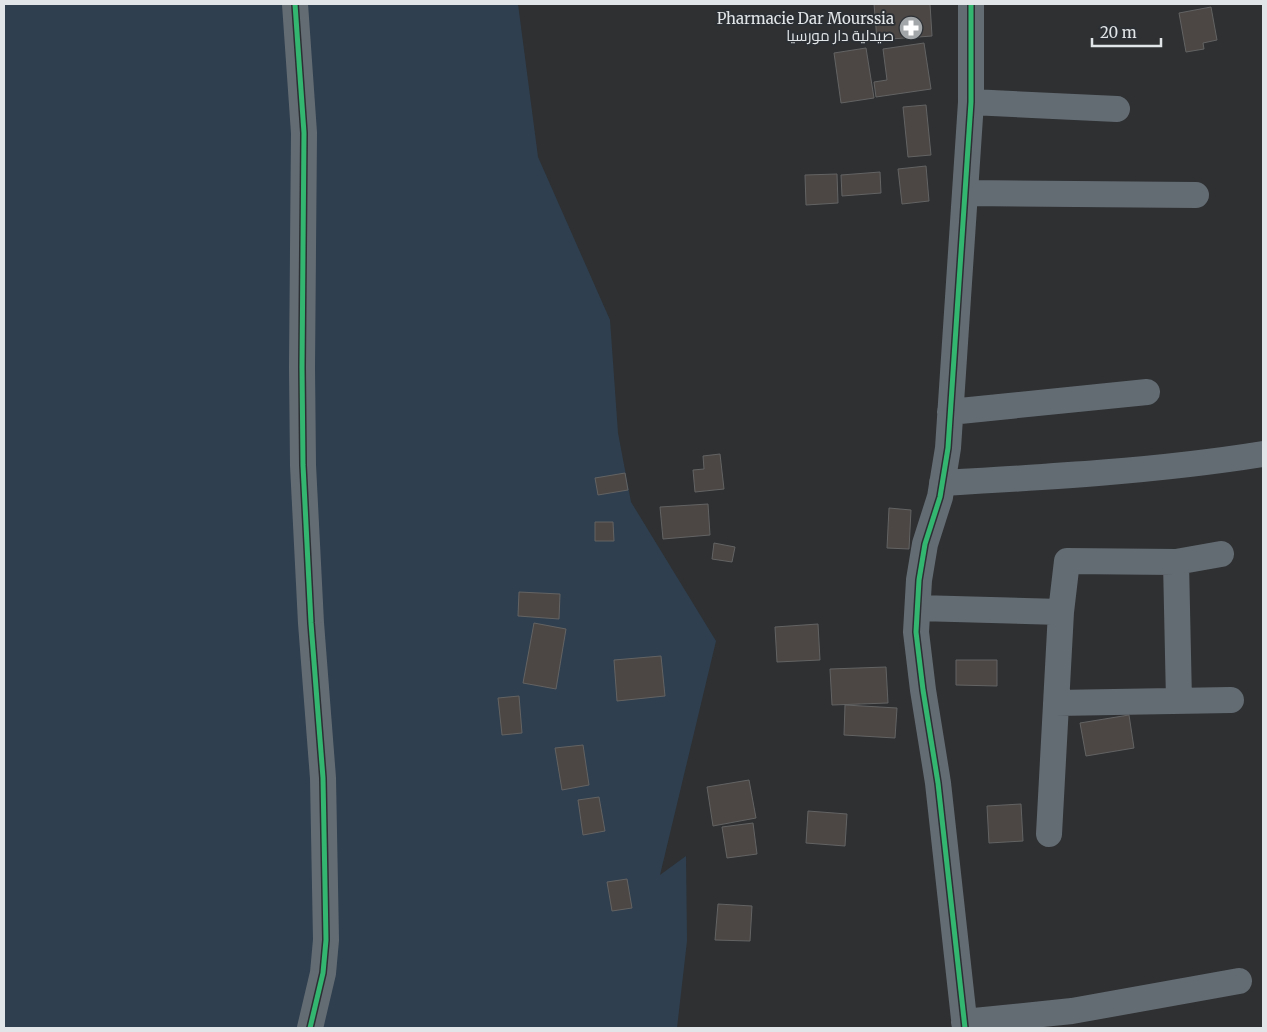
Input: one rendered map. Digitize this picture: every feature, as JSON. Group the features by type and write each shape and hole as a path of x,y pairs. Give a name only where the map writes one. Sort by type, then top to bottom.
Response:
{"street":[{"path":"295,4 304,133 303,465 322,778 326,940 323,973 310,1028"},
{"path":"971,4 971,102 948,448 940,497 925,544 919,580 916,632 938,783 965,1025 1072,1011 1239,980"},
{"path":"971,102 1117,109"},
{"path":"965,193 1196,195"},
{"path":"950,412 1147,392"},
{"path":"942,483 1210,463 1263,454"},
{"path":"1049,834 1061,612 1067,561 1176,562 1222,554"},
{"path":"1176,562 1178,701"},
{"path":"918,608 1061,612"},
{"path":"1056,702 1230,700"}],"shaded area":[{"path":"4,4 518,4 538,157 610,320 618,433 631,502 716,641 660,875 686,856 687,941 677,1028 4,1028"}],"building":[{"path":"874,4 930,4 932,36 877,40"},
{"path":"1211,7 1217,40 1203,43 1204,49 1186,52 1179,13"},
{"path":"924,43 931,89 876,97 874,82 887,80 883,49"},
{"path":"866,48 874,98 841,103 834,53"},
{"path":"926,105 931,155 908,157 903,107"},
{"path":"926,166 929,201 902,204 898,169"},
{"path":"880,172 881,193 842,196 841,175"},
{"path":"837,174 838,203 806,205 805,175"},
{"path":"720,454 724,489 695,492 693,470 704,469 703,456"},
{"path":"625,473 628,490 598,495 595,478"},
{"path":"708,504 710,535 663,539 660,507"},
{"path":"889,508 911,510 909,549 887,548"},
{"path":"595,522 613,522 614,541 595,541"},
{"path":"714,543 735,547 732,562 712,559"},
{"path":"519,592 560,594 559,619 518,616"},
{"path":"534,623 566,629 556,689 523,683"},
{"path":"818,624 820,660 777,662 775,627"},
{"path":"661,656 665,696 617,701 614,660"},
{"path":"956,660 997,660 997,686 956,685"},
{"path":"886,667 888,703 832,705 830,669"},
{"path":"519,696 522,733 502,735 498,698"},
{"path":"845,705 897,708 895,738 844,735"},
{"path":"1129,715 1134,748 1086,756 1080,723"},
{"path":"583,745 589,785 562,790 555,748"},
{"path":"749,780 756,818 713,826 707,787"},
{"path":"599,797 605,831 583,835 578,800"},
{"path":"1021,804 1023,841 989,843 987,806"},
{"path":"808,811 847,814 845,846 806,843"},
{"path":"753,823 757,854 727,858 722,827"},
{"path":"627,879 632,908 612,911 607,882"},
{"path":"718,904 752,906 750,941 715,940"}],"cycle path":[{"path":"295,4 304,133 303,465 311,623 323,778 326,940 323,973 310,1028"},
{"path":"965,1028 938,783 916,632 919,580 925,544 940,497 948,448 971,102 971,4"}],"place":[{"name":"Pharmacie Dar Mourssia صيدلية دار مورسيا","path":"911,28"}]}
